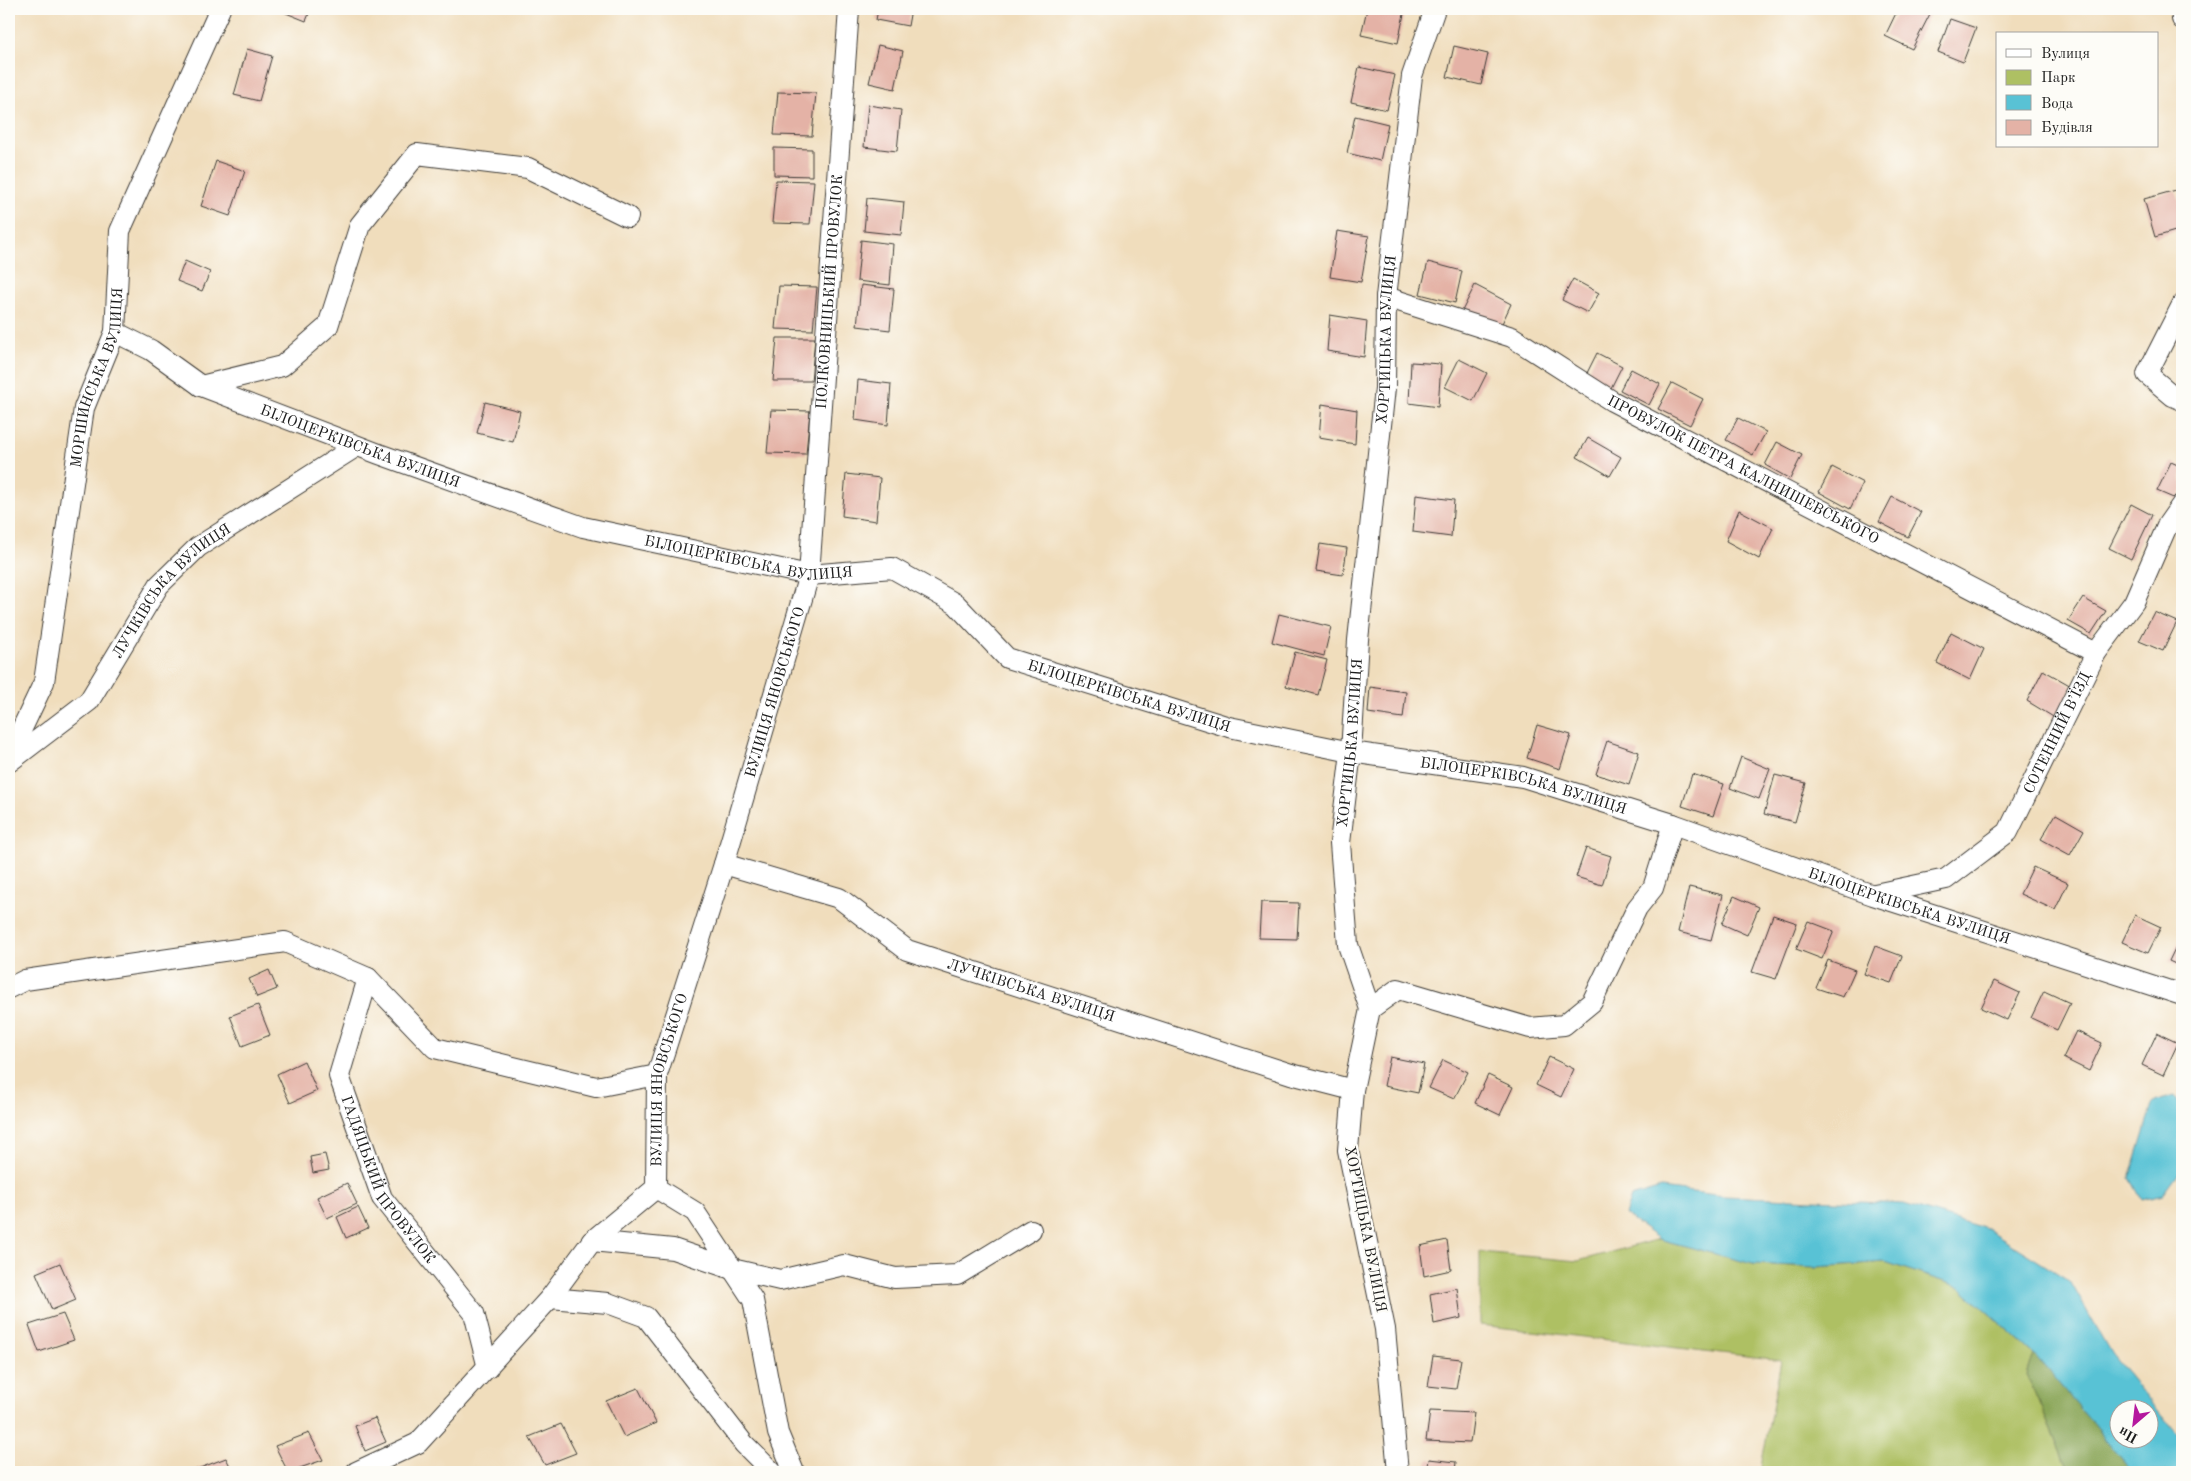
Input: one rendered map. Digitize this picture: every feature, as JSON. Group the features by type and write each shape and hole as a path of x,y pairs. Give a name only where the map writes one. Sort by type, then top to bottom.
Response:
{"street":[{"name":"МОРШИНСЬКА ВУЛИЦЯ","path":"9,756 44,682 84,408 115,332 120,232 220,9"},
{"name":"ПОЛКОВНИЦЬКИЙ ПРОВУЛОК","path":"809,575 849,9"},
{"name":"ХОРТИЦЬКА ВУЛИЦЯ","path":"1398,1472 1385,1329 1348,1150 1353,1090 1370,1009 1348,945 1340,843 1351,752 1358,640 1386,388 1386,298 1412,76 1435,9"},
{"path":"2181,9 2182,19"},
{"path":"201,386 282,366 328,326 360,225 417,154 528,168 628,217"},
{"name":"ПРОВУЛОК ПЕТРА КАЛНИШЕВСЬКОГО","path":"1386,298 1512,337 1612,400 2096,653"},
{"path":"2182,305 2146,374 2173,396 2182,400"},
{"name":"БІЛОЦЕРКІВСЬКА ВУЛИЦЯ","path":"115,332 151,350 201,386 357,446 583,527 809,575 892,568 956,604 1007,658 1229,727 1351,752 1523,777 1673,824 1874,895 2182,996"},
{"name":"ЛУЧКІВСЬКА ВУЛИЦЯ","path":"9,762 89,701 159,585 198,547 357,446"},
{"name":"СОТЕННИЙ В’ЇЗД","path":"1874,895 1946,879 2008,832 2096,653 2134,602 2168,524 2182,504"},
{"name":"ВУЛИЦЯ ЯНОВСЬКОГО","path":"356,1472 418,1443 550,1298 592,1241 656,1188 657,1075 724,864 809,575"},
{"path":"1370,1009 1398,990 1530,1028 1564,1025 1592,1002 1637,908 1653,888 1673,824"},
{"name":"ЛУЧКІВСЬКА ВУЛИЦЯ","path":"724,864 840,898 907,950 1292,1074 1353,1090"},
{"path":"14,982 285,942 368,978 435,1048 596,1087 657,1075"},
{"name":"ГАДЯЦЬКИЙ ПРОВУЛОК","path":"368,978 339,1076 382,1198 474,1313 488,1368"},
{"path":"656,1188 695,1212 753,1300 778,1433 794,1472"},
{"path":"592,1241 673,1249 732,1269 780,1280 844,1265 895,1278 957,1275 1031,1230"},
{"path":"550,1298 608,1303 646,1317 744,1444 772,1472"}],"green space":[{"path":"1659,1239 1753,1264 1816,1267 1885,1262 1960,1287 2034,1354 2027,1375 2069,1472 1760,1472 1781,1360 1480,1325 1480,1252 1578,1261"},
{"path":"2034,1354 2108,1442 2108,1448 2113,1448 2133,1472 2069,1472 2027,1375"}],"water":[{"path":"2175,1096 2182,1106 2182,1169 2163,1195 2142,1200 2130,1178 2153,1102"},
{"path":"1661,1188 1724,1196 1904,1204 1987,1229 2070,1281 2109,1350 2148,1398 2108,1398 2108,1442 2034,1354 1960,1287 1885,1262 1816,1267 1753,1264 1659,1239 1625,1215 1631,1197"},
{"path":"2158,1410 2182,1440 2182,1472 2133,1472 2113,1448 2158,1448"}],"building":[{"path":"276,9 311,9 306,21"},
{"path":"878,9 911,9 908,26 876,20"},
{"path":"1367,9 1405,9 1398,43 1361,35"},
{"path":"1898,9 1932,10 1912,49 1885,36"},
{"path":"1950,19 1976,28 1963,62 1938,52"},
{"path":"878,45 903,51 895,89 869,83"},
{"path":"1454,46 1488,54 1481,85 1447,77"},
{"path":"247,49 272,56 259,101 234,95"},
{"path":"1359,67 1395,75 1387,110 1351,102"},
{"path":"778,92 816,93 812,136 774,135"},
{"path":"868,105 901,110 897,151 864,147"},
{"path":"1355,116 1388,124 1380,161 1347,153"},
{"path":"774,148 812,149 812,176 774,175"},
{"path":"216,161 245,171 230,216 201,206"},
{"path":"776,180 814,181 810,224 772,223"},
{"path":"2176,190 2182,211 2182,229 2155,237 2144,199"},
{"path":"867,198 904,202 901,235 864,231"},
{"path":"1337,231 1369,236 1361,282 1330,277"},
{"path":"861,240 893,244 890,285 857,281"},
{"path":"185,261 210,272 202,291 177,281"},
{"path":"1428,262 1462,271 1455,303 1420,294"},
{"path":"1573,279 1599,293 1588,313 1562,300"},
{"path":"861,285 894,289 890,330 857,326"},
{"path":"1475,285 1511,304 1499,330 1462,311"},
{"path":"779,286 817,287 813,330 775,329"},
{"path":"1330,315 1367,321 1364,357 1327,351"},
{"path":"777,338 815,338 811,381 773,381"},
{"path":"1597,353 1622,366 1611,388 1586,375"},
{"path":"1459,359 1487,373 1473,401 1445,387"},
{"path":"1411,362 1441,364 1438,407 1409,403"},
{"path":"1631,369 1660,384 1649,405 1620,390"},
{"path":"858,380 891,384 888,425 855,420"},
{"path":"1672,383 1703,399 1690,425 1658,409"},
{"path":"485,402 520,411 513,442 477,433"},
{"path":"1322,404 1357,410 1355,444 1319,438"},
{"path":"771,410 810,411 806,454 767,453"},
{"path":"1738,418 1766,432 1753,455 1726,440"},
{"path":"1588,438 1621,457 1610,476 1577,457"},
{"path":"1777,442 1802,455 1790,479 1765,465"},
{"path":"2171,462 2182,467 2182,491 2178,500 2157,491"},
{"path":"1832,467 1863,483 1850,509 1819,492"},
{"path":"846,474 880,478 876,521 842,516"},
{"path":"1416,495 1454,500 1451,537 1413,532"},
{"path":"1892,497 1921,512 1908,537 1879,522"},
{"path":"2131,504 2152,515 2131,559 2109,548"},
{"path":"1739,510 1773,528 1759,559 1726,541"},
{"path":"1320,544 1347,548 1343,575 1316,571"},
{"path":"2083,598 2106,611 2091,634 2068,621"},
{"path":"2154,612 2177,622 2163,651 2139,641"},
{"path":"1279,614 1331,627 1324,656 1272,642"},
{"path":"1951,632 1984,649 1970,680 1937,663"},
{"path":"1295,652 1327,660 1318,695 1286,686"},
{"path":"2043,670 2073,687 2055,718 2027,701"},
{"path":"1370,687 1406,692 1403,718 1368,713"},
{"path":"1537,725 1571,735 1560,769 1527,758"},
{"path":"1607,741 1639,752 1629,785 1596,774"},
{"path":"1741,757 1770,769 1759,799 1730,788"},
{"path":"1692,774 1724,784 1713,816 1682,806"},
{"path":"1775,775 1806,783 1795,822 1764,814"},
{"path":"2056,814 2084,830 2070,855 2041,839"},
{"path":"1586,848 1611,856 1602,885 1576,877"},
{"path":"2033,867 2068,883 2055,910 2020,894"},
{"path":"1689,887 1723,895 1711,940 1678,932"},
{"path":"1734,896 1759,907 1747,935 1722,924"},
{"path":"1261,902 1299,903 1297,939 1259,938"},
{"path":"1773,915 1797,923 1776,979 1752,972"},
{"path":"2135,915 2161,927 2148,953 2122,942"},
{"path":"1808,921 1834,931 1822,959 1796,949"},
{"path":"2182,934 2182,967 2169,961"},
{"path":"1875,946 1902,956 1891,983 1864,974"},
{"path":"1828,960 1855,970 1843,997 1816,988"},
{"path":"269,970 277,989 257,997 249,979"},
{"path":"1994,981 2020,993 2007,1020 1981,1008"},
{"path":"2044,991 2070,1003 2057,1030 2031,1018"},
{"path":"258,1005 270,1035 242,1046 230,1016"},
{"path":"2076,1031 2102,1043 2089,1071 2063,1058"},
{"path":"2157,1033 2178,1043 2163,1075 2142,1065"},
{"path":"1390,1057 1424,1064 1418,1093 1384,1086"},
{"path":"1549,1057 1574,1069 1561,1097 1536,1085"},
{"path":"1443,1060 1468,1072 1454,1099 1429,1088"},
{"path":"304,1061 317,1091 290,1103 277,1074"},
{"path":"1488,1075 1513,1087 1500,1115 1475,1103"},
{"path":"325,1154 329,1170 313,1173 310,1157"},
{"path":"347,1183 357,1204 327,1218 317,1197"},
{"path":"358,1207 368,1228 346,1238 337,1217"},
{"path":"1447,1240 1451,1270 1424,1276 1420,1246"},
{"path":"60,1263 76,1300 52,1310 36,1273"},
{"path":"1457,1288 1461,1318 1434,1324 1430,1294"},
{"path":"63,1314 74,1340 39,1352 29,1325"},
{"path":"1433,1356 1461,1359 1456,1389 1428,1386"},
{"path":"638,1388 656,1423 624,1437 606,1401"},
{"path":"1430,1411 1474,1413 1470,1443 1426,1441"},
{"path":"375,1418 386,1442 365,1451 355,1426"},
{"path":"561,1424 576,1453 545,1465 529,1437"},
{"path":"309,1433 323,1460 288,1472 275,1446"},
{"path":"226,1458 233,1472 192,1471"},
{"path":"1429,1459 1456,1462 1455,1472 1427,1472"}]}
